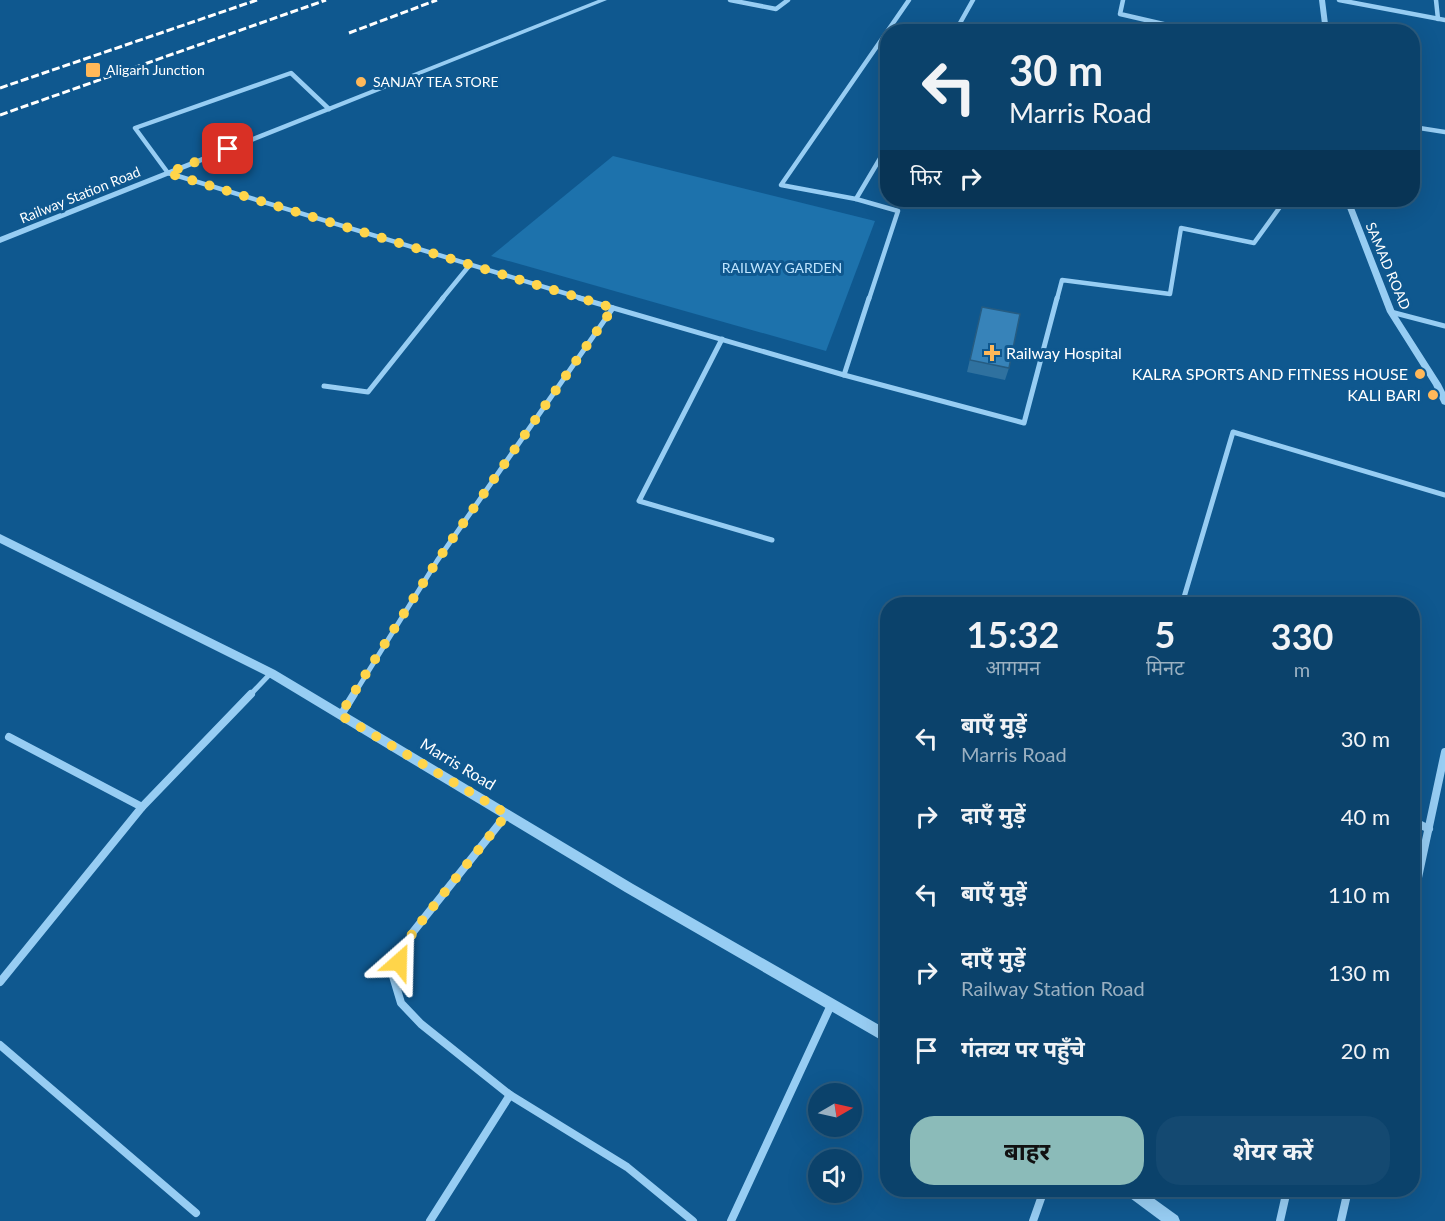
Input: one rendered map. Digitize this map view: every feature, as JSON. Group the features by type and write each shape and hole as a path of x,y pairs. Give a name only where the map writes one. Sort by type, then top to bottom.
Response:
{"street":[{"name":"Railway Station Road","path":"0,240 604,0"},
{"path":"730,0 776,9 788,0"},
{"path":"893,24 909,0"},
{"path":"960,24 974,0"},
{"path":"1123,0 1120,14 1163,24"},
{"path":"1322,0 1325,24"},
{"path":"1339,0 1445,20"},
{"path":"1436,0 1438,19"},
{"path":"880,42 782,185 880,206"},
{"path":"329,109 291,73 135,128 168,173 468,266 844,375 1024,423 1062,280 1170,294 1181,228 1254,243 1280,207"},
{"path":"1420,128 1445,132"},
{"path":"856,199 880,158"},
{"path":"844,375 898,211 884,207"},
{"name":"SAMAD ROAD","path":"1350,207 1391,312 1441,385 1445,402"},
{"path":"324,386 368,392 468,266"},
{"path":"340,715 437,561 613,308"},
{"path":"1391,312 1445,326"},
{"path":"722,339 639,501 772,540"},
{"path":"1184,597 1233,432 1445,495"},
{"name":"Marris Road","path":"0,538 271,673 880,1033"},
{"path":"0,982 142,807 271,673"},
{"path":"9,737 142,807"},
{"path":"1420,870 1445,752"},
{"path":"507,814 413,932 393,976 401,1003 421,1024 510,1095 627,1167 693,1221"},
{"path":"1420,824 1429,829"},
{"path":"730,1221 831,1005"},
{"path":"0,1045 196,1213"},
{"path":"430,1221 510,1095"},
{"path":"1033,1221 1042,1197"},
{"path":"1140,1197 1173,1221"},
{"path":"1280,1221 1285,1197"},
{"path":"1341,1221 1346,1197"}],"green space":[{"name":"RAILWAY GARDEN","path":"613,156 875,221 826,351 491,256"}],"building":[{"path":"982,307 1020,314 1009,368 970,360"}],"railway":[{"path":"0,88 257,0"},
{"path":"0,115 326,0"},
{"path":"349,33 437,0"}],"place":[{"name":"Aligarh Junction","path":"93,70"},
{"name":"SANJAY TEA STORE","path":"361,82"},
{"name":"Railway Hospital","path":"992,353"},
{"name":"KALRA SPORTS AND FITNESS HOUSE","path":"1420,374"},
{"name":"KALI BARI","path":"1433,395"}],"route":[{"path":"228,149 168,173 468,266 613,308 437,561 340,715 507,814 413,932 399,962"}]}
